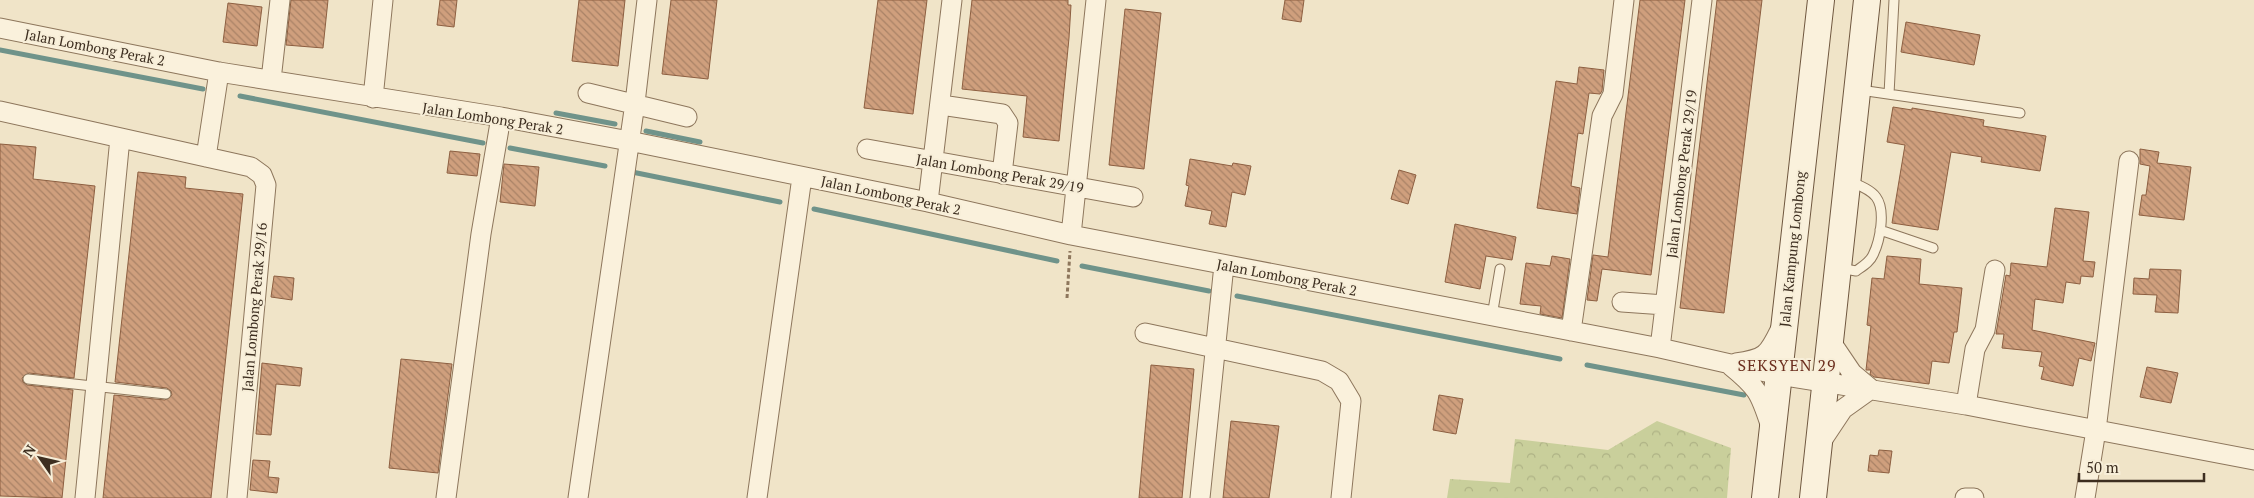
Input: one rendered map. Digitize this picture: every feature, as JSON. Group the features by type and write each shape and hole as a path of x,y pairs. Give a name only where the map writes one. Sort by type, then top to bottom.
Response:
{"street":[{"path":"271,80 280,0"},
{"path":"373,98 383,0"},
{"path":"578,498 628,141 635,103 647,0"},
{"path":"928,202 941,106 952,0"},
{"path":"1071,235 1096,0"},
{"path":"1570,331 1602,116 1612,94 1624,0"},
{"name":"Jalan Lombong Perak 29/19","path":"1660,348 1702,0"},
{"name":"Jalan Kampung Lombong","path":"1765,498 1821,0"},
{"path":"1813,498 1867,0"},
{"name":"Jalan Lombong Perak 2","path":"0,28 220,72 501,117 628,141 928,202 1071,235 1660,348 1779,375 1966,405 2254,460"},
{"path":"206,157 220,72"},
{"path":"588,93 687,117"},
{"path":"941,106 1002,114 1007,118 1002,174"},
{"name":"Jalan Lombong Perak 29/16","path":"0,111 251,167 262,174 266,185 237,498"},
{"path":"446,498 481,234 501,117"},
{"path":"85,498 120,138"},
{"name":"Jalan Lombong Perak 29/19","path":"867,149 1133,197"},
{"path":"2085,498 2096,430 2129,160"},
{"path":"757,498 802,177"},
{"path":"1200,498 1224,265"},
{"path":"1966,405 1975,348 1985,330 1995,270"},
{"path":"1622,302 1666,305"},
{"path":"1728,364 1756,360 1767,353 1786,319"},
{"path":"1145,333 1322,371 1339,381 1351,401 1341,498"},
{"path":"1819,445 1843,409 1871,390 1852,373 1829,339"},
{"path":"1728,364 1751,382 1761,396 1772,430"},
{"path":"1965,498 1974,498"}],"lane":[{"path":"1890,94 1894,0"},
{"path":"1858,90 2020,113"},
{"path":"1837,268 1856,271 1866,264 1873,255 1880,230 1880,204 1875,195 1848,180"},
{"path":"1880,230 1933,248"},
{"path":"1492,316 1500,269"},
{"path":"28,379 166,394"}],"path":[{"path":"1067,298 1071,235"}],"green space":[{"path":"1657,421 1731,448 1727,498 1447,498 1450,479 1510,483 1515,439 1608,450"}],"building":[{"path":"291,0 328,0 323,48 286,45"},
{"path":"440,0 457,0 454,27 437,25"},
{"path":"579,0 625,0 618,66 572,61"},
{"path":"671,0 717,0 708,79 662,74"},
{"path":"878,0 927,0 913,114 864,108"},
{"path":"972,0 1068,0 1068,5 1071,5 1069,38 1059,141 1023,137 1027,96 962,89"},
{"path":"1285,0 1304,0 1301,22 1282,19"},
{"path":"1640,0 1685,0 1651,275 1602,269 1597,301 1587,300 1593,255 1608,257"},
{"path":"1717,0 1762,0 1724,313 1680,308"},
{"path":"228,3 262,7 257,46 223,42"},
{"path":"1125,9 1161,13 1144,169 1109,165"},
{"path":"1906,22 1980,35 1974,65 1901,52"},
{"path":"1579,67 1604,70 1602,91 1600,94 1589,93 1583,134 1578,133 1571,186 1580,188 1577,214 1537,208 1556,81 1577,84"},
{"path":"1893,107 1912,110 1912,108 1984,120 1983,126 2046,136 2040,171 1981,162 1982,157 1951,152 1938,230 1892,223 1905,145 1887,142"},
{"path":"0,144 36,147 33,179 95,186 74,378 29,373 22,378 23,382 27,385 73,390 62,498 0,496"},
{"path":"2140,149 2159,152 2157,163 2191,167 2184,220 2139,215 2142,195 2146,195 2150,166 2140,164"},
{"path":"450,151 480,154 477,176 447,173"},
{"path":"1190,159 1232,166 1233,163 1251,166 1245,195 1232,192 1226,227 1209,224 1212,211 1185,206 1189,186 1186,185"},
{"path":"504,164 539,167 535,206 500,202"},
{"path":"1399,170 1416,175 1408,204 1391,199"},
{"path":"138,172 186,177 185,188 243,194 211,498 103,498 114,395 165,400 172,395 171,391 167,388 115,382"},
{"path":"2055,208 2089,212 2083,261 2095,262 2093,277 2081,276 2080,284 2066,282 2063,303 2035,299 2032,330 2095,343 2091,361 2079,358 2073,386 2041,379 2044,367 2039,366 2042,352 2002,348 2004,334 1996,334 2006,275 2010,276 2011,263 2047,267"},
{"path":"1455,224 1516,237 1512,260 1486,256 1480,289 1445,282"},
{"path":"1552,256 1570,259 1562,318 1540,314 1541,306 1520,304 1526,263 1550,266"},
{"path":"1887,256 1921,259 1919,284 1962,288 1957,332 1954,332 1949,363 1932,361 1929,384 1874,377 1870,374 1871,370 1866,370 1871,326 1867,325 1872,278 1884,279"},
{"path":"2150,269 2181,270 2178,313 2155,312 2157,295 2133,294 2134,278 2149,279"},
{"path":"274,276 294,278 292,300 271,297"},
{"path":"401,359 452,364 438,473 389,468"},
{"path":"262,363 302,368 300,386 276,384 271,435 256,434"},
{"path":"1151,365 1194,369 1182,498 1139,498"},
{"path":"2147,367 2178,373 2171,403 2140,397"},
{"path":"1439,395 1463,399 1456,434 1433,430"},
{"path":"1231,421 1279,426 1269,498 1223,498"},
{"path":"1879,450 1892,451 1889,473 1868,471 1870,455 1878,456"},
{"path":"253,460 270,461 268,477 279,478 277,493 250,490"}],"waterway":[{"path":"0,50 203,89"},
{"path":"240,96 483,143"},
{"path":"556,113 615,124"},
{"path":"646,131 700,142"},
{"path":"510,148 605,166"},
{"path":"632,172 780,202"},
{"path":"814,209 1057,261"},
{"path":"1082,266 1209,291"},
{"path":"1237,296 1560,359"},
{"path":"1587,365 1744,395"}],"district":[{"name":"SEKSYEN 29","path":"1787,365"}]}
